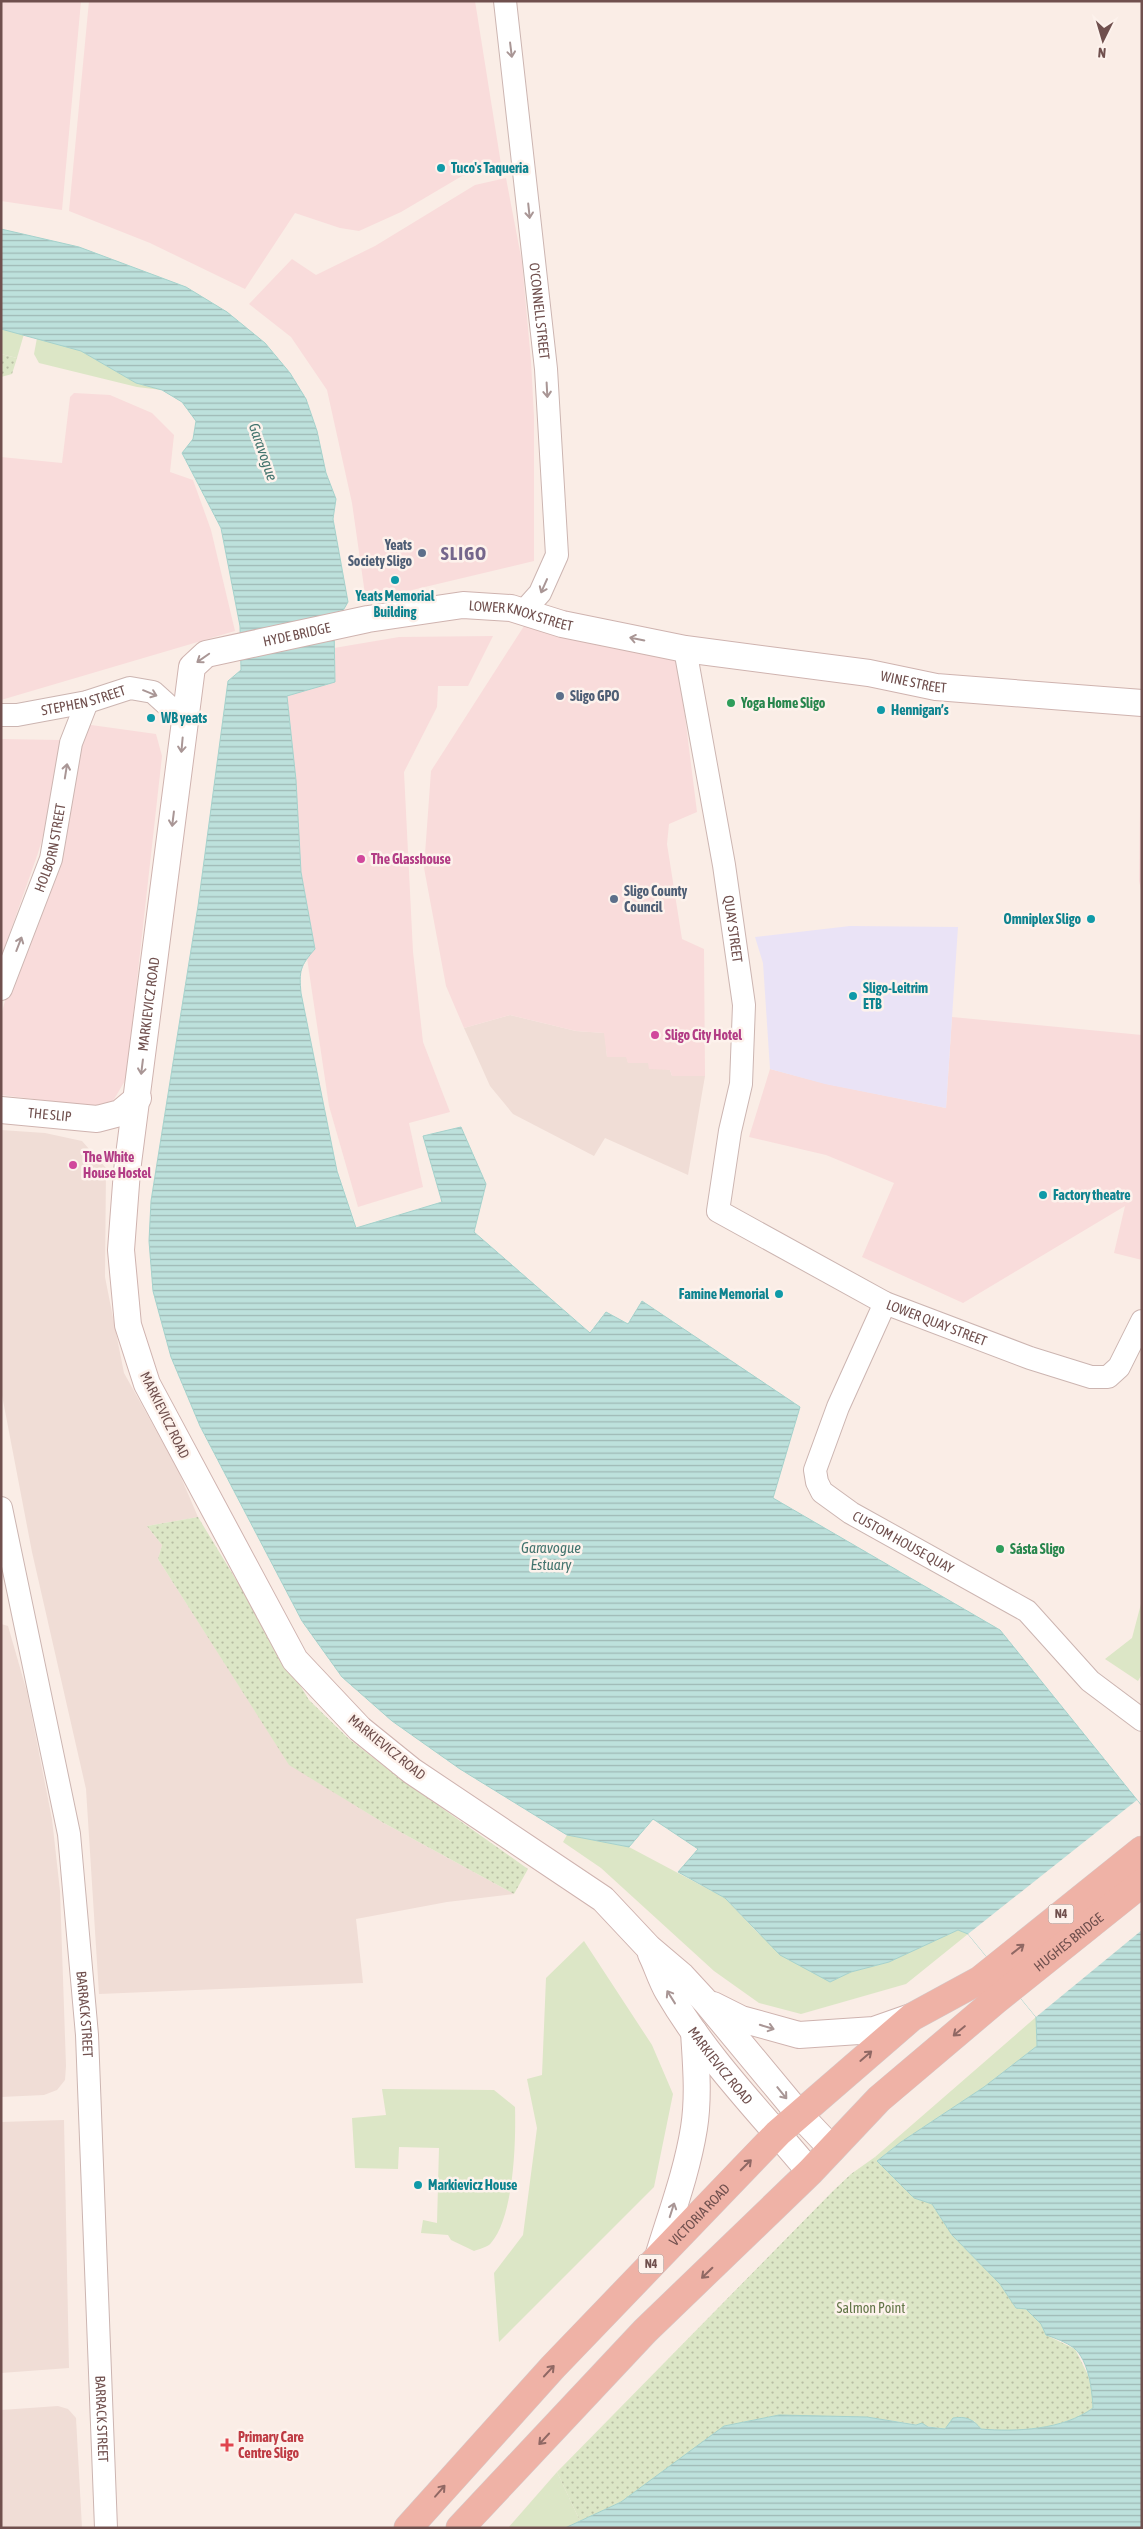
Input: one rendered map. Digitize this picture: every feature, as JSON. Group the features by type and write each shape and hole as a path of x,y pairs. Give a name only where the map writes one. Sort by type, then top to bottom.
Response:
{"highway":[{"name":"HUGHES BRIDGE","path":"988,1990 1142,1850"},
{"name":"HUGHES BRIDGE","path":"988,1990 1142,1883"},
{"name":"VICTORIA ROAD","path":"408,2528 553,2367 778,2133 912,2017 988,1990"},
{"name":"N4","path":"460,2528 645,2331 810,2172 879,2099 988,1990"}],"main road":[{"name":"LOWER KNOX STREET","path":"355,622 459,605 511,608 562,624 685,649"},
{"name":"HYDE BRIDGE","path":"188,690 192,667 206,654 355,622"},
{"name":"WINE STREET","path":"685,649 869,673 936,687 1142,703"},
{"name":"MARKIEVICZ ROAD","path":"188,690 138,1098 126,1172 121,1250 128,1315 147,1384 295,1660 360,1729 412,1771 603,1899 649,1948 682,1976 706,2002 799,2114 832,2148"},
{"name":"THE SLIP","path":"1,1110 97,1119 120,1113 138,1098"},
{"path":"97,1119 115,1137 126,1172"},
{"name":"MARKIEVICZ ROAD","path":"649,1948 667,1990 694,2032 744,2097 778,2133 810,2172"},
{"path":"706,2002 742,2019 799,2035 874,2030 912,2017"},
{"path":"658,2257 688,2158 694,2127 697,2095 694,2032"}],"street":[{"name":"O'CONNELL STREET","path":"505,1 546,369 557,555 540,593 523,612"},
{"name":"QUAY STREET","path":"685,649 724,865 744,1004 740,1084 730,1130 718,1211"},
{"name":"STEPHEN STREET","path":"1,715 17,715 87,702 130,688 153,692 184,720"},
{"name":"HOLBORN STREET","path":"1,989 51,859 71,743 87,702"},
{"name":"LOWER QUAY STREET","path":"718,1211 885,1303 1030,1358 1091,1377 1108,1376 1119,1367 1142,1321"},
{"name":"CUSTOM HOUSE QUAY","path":"885,1303 838,1407 814,1470 822,1492 850,1513 1027,1611 1090,1681 1142,1720"},
{"name":"BARRACK STREET","path":"1,1508 68,1834 87,2035 106,2528"}],"shaded area":[{"path":"1,1 81,1 62,210 1,201"},
{"path":"89,1 475,1 501,164 462,176 401,212 359,231 340,228 295,213 245,289 150,243 69,211"},
{"path":"506,178 522,262 531,361 534,417 534,561 366,601 352,503 327,390 291,337 249,304 292,259 316,275 375,246 475,185"},
{"path":"74,393 110,395 152,413 174,435 170,472 193,480 211,530 235,631 1,700 1,457 62,463 70,397"},
{"path":"524,626 678,660 697,812 669,824 667,844 682,939 704,949 705,1076 672,1076 670,1070 649,1069 648,1063 628,1063 626,1057 607,1057 604,1033 576,1031 510,1015 464,1028 446,986 424,868 431,771"},
{"path":"493,636 468,686 438,686 437,707 404,772 413,952 423,1042 450,1112 409,1123 423,1187 358,1207 329,1106 307,958 315,949 301,872 296,780 287,695 335,682 334,648 399,637"},
{"path":"84,724 156,734 162,756 126,1079 113,1101 92,1106 1,1095 1,1015"},
{"path":"1142,730 1142,894 1139,881"},
{"path":"1,739 61,740 60,778 38,853 1,958"},
{"path":"850,926 958,927 946,1108 825,1084 770,1069 763,963 755,937"},
{"path":"510,1015 576,1031 605,1033 607,1057 627,1057 628,1063 648,1063 670,1070 672,1076 705,1076 688,1175 605,1138 594,1156 513,1114 490,1086 464,1028"},
{"path":"952,1017 1142,1035 1142,1260 1114,1253 1125,1206 963,1303 862,1257 894,1183 826,1155 749,1137 770,1069 827,1084 946,1108"},
{"path":"1,1130 45,1133 82,1141 106,1168 105,1277 124,1373 177,1468 198,1517 147,1526 162,1545 158,1559 289,1764 382,1822 514,1894 447,1902 356,1919 363,1983 99,1994 86,1789 32,1552 1,1390"},
{"path":"1,1624 8,1626 27,1692 52,1819 60,1891 66,2066 65,2080 57,2090 44,2095 1,2097"},
{"path":"64,2120 69,2368 1,2373 1,2122"},
{"path":"58,2406 68,2409 76,2418 82,2528 1,2528 1,2410"}],"green space":[{"path":"1,329 24,334 17,358 1,354"},
{"path":"37,338 81,351 136,383 162,390 137,387 39,363 34,354"},
{"path":"1,354 17,358 12,374 1,377"},
{"path":"198,1517 309,1700 349,1739 398,1777 528,1869 514,1894 382,1822 289,1765 158,1559 162,1545 147,1526"},
{"path":"1142,1600 1142,1674 1138,1681 1105,1659 1132,1638"},
{"path":"567,1835 629,1847 725,1898 758,1933 830,1982 851,1972 889,1962 958,1930 968,1934 906,1984 801,2014 759,2003 714,1971 601,1868 563,1842"},
{"path":"584,1941 652,2045 673,2094 654,2187 499,2342 494,2273 523,2235 537,2128 527,2079 542,2075 546,1978"},
{"path":"1036,2017 1037,2046 984,2087 901,2142 877,2161 875,2157"},
{"path":"382,2089 494,2090 515,2107 514,2158 509,2198 499,2231 486,2247 474,2251 451,2240 448,2235 421,2233 423,2220 437,2223 439,2148 399,2147 398,2169 355,2168 352,2118 386,2115"},
{"name":"Salmon Point","path":"875,2157 914,2198 932,2204 952,2235 1000,2284 1016,2308 1026,2308 1041,2324 1046,2335 1075,2349 1088,2375 1092,2391 1093,2408 1068,2421 1054,2425 1009,2430 980,2429 974,2421 946,2429 867,2417 779,2415 725,2426 621,2502 580,2521 557,2472 833,2191 851,2174"},
{"path":"557,2472 580,2521 565,2528 508,2528"}],"water":[{"name":"Garavogue Estuary","path":"1,229 79,247 186,287 227,312 265,343 290,373 306,399 317,431 326,473 336,499 333,519 348,602 334,626 335,682 287,696 296,780 301,872 315,949 303,965 300,985 337,1171 356,1228 442,1202 423,1136 461,1127 486,1184 474,1232 590,1333 606,1312 628,1324 642,1301 800,1407 773,1498 1000,1630 1142,1806 1142,2528 565,2528 621,2502 724,2426 779,2415 867,2417 916,2425 922,2423 928,2427 945,2429 953,2418 962,2417 972,2421 981,2429 1009,2430 1054,2425 1068,2421 1093,2408 1089,2376 1083,2360 1074,2348 1046,2335 1041,2324 1026,2309 1016,2308 1000,2284 952,2235 932,2204 914,2198 877,2161 901,2142 984,2087 1037,2046 1036,2017 968,1934 958,1930 889,1962 851,1972 830,1982 780,1955 725,1898 678,1872 698,1849 653,1819 629,1847 567,1835 460,1769 392,1721 342,1677 302,1621 200,1426 171,1357 153,1291 149,1241 151,1201 198,906 228,681 241,670 240,626 221,528 182,453 193,439 196,421 182,402 162,390 136,383 81,351 1,329"}],"pier":[{"path":"1137,1800 1142,1807 1142,1930 1036,2017 968,1934"}],"place":[{"name":"Tuco's Taqueria","path":"441,168"},
{"name":"Yeats Society Sligo","path":"422,553"},
{"name":"Yeats Memorial Building","path":"395,580"},
{"name":"Sligo GPO","path":"560,696"},
{"name":"Yoga Home Sligo","path":"731,703"},
{"name":"Hennigan’s","path":"881,710"},
{"name":"WB yeats","path":"151,718"},
{"name":"The Glasshouse","path":"361,859"},
{"name":"Sligo County Council","path":"614,899"},
{"name":"Omniplex Sligo","path":"1091,919"},
{"name":"Sligo-Leitrim ETB","path":"853,996"},
{"name":"Sligo City Hotel","path":"655,1035"},
{"name":"The White House Hostel","path":"73,1165"},
{"name":"Factory theatre","path":"1043,1195"},
{"name":"Famine Memorial","path":"779,1294"},
{"name":"Sásta Sligo","path":"1000,1549"},
{"name":"Markievicz House","path":"418,2185"},
{"name":"Primary Care Centre Sligo","path":"227,2445"}],"district":[{"name":"SLIGO","path":"464,553"}],"water label":[{"name":"Garavogue","path":"263,452"}]}
